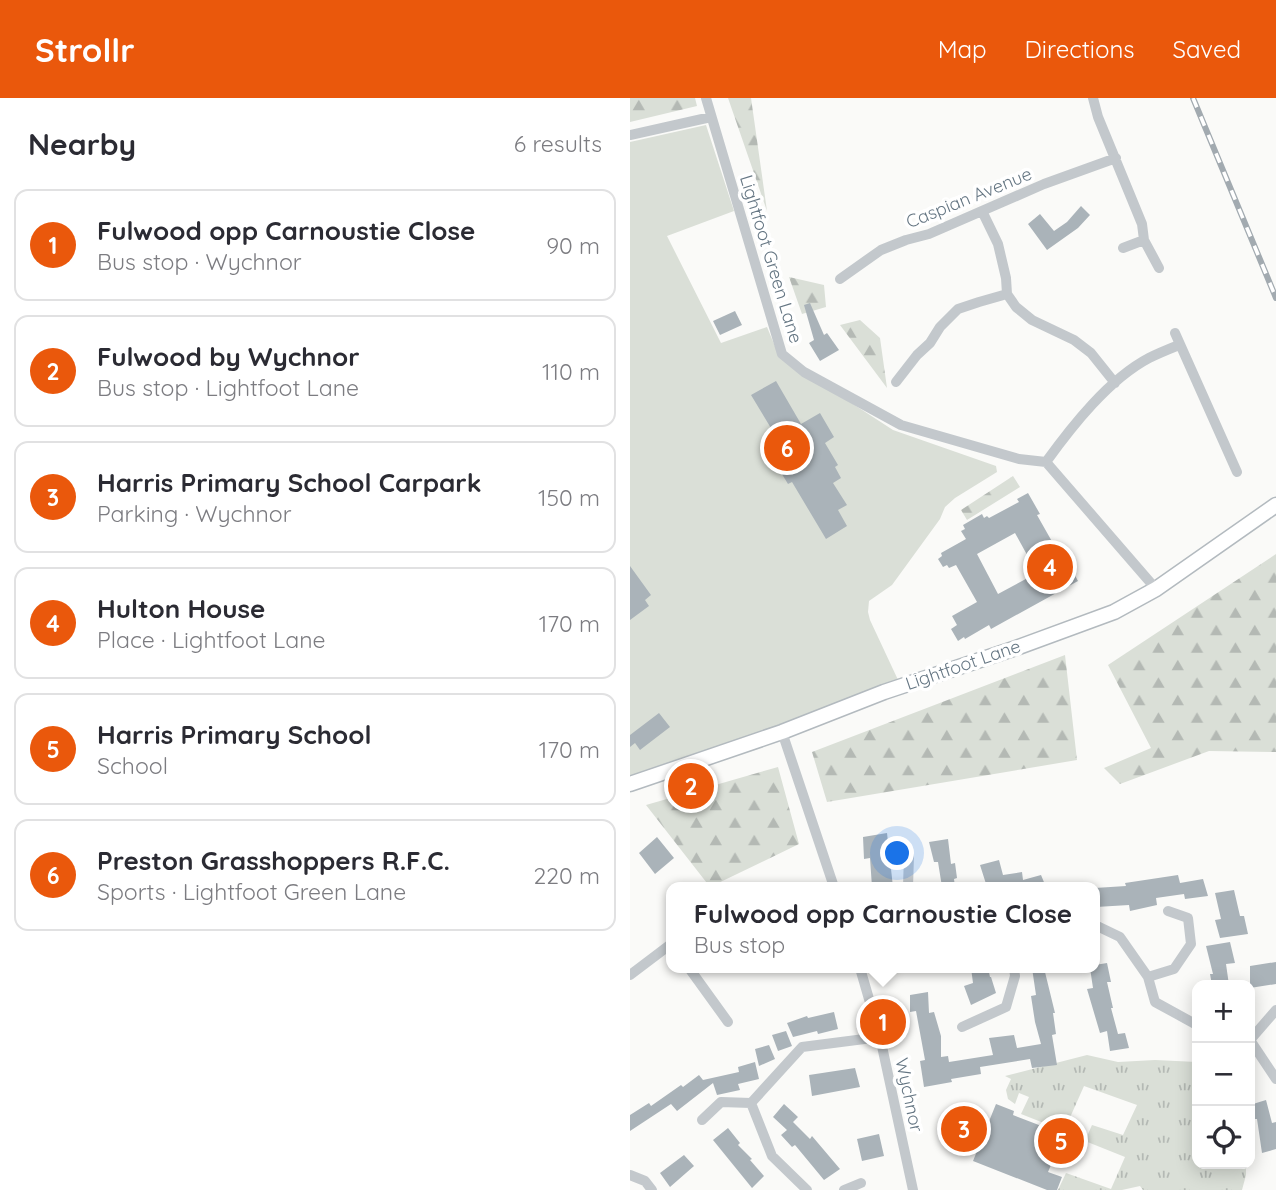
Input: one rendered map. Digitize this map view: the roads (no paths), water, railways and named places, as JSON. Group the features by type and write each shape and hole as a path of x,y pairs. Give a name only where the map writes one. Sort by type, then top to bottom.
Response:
{"main road":[{"name":"Lightfoot Lane","path":"630,784 1114,612 1156,589 1276,505"}],"street":[{"name":"Lightfoot Green Lane","path":"706,98 782,354 804,372 901,425 1019,459 1046,462"},
{"path":"1093,98 1098,117 1142,224 1144,240 1159,268"},
{"path":"630,135 711,117"},
{"name":"Caspian Avenue","path":"840,279 881,250 929,234 1044,184 1116,158"},
{"path":"982,211 998,244 1007,295 1016,307 1032,320 1074,340 1091,354 1115,383"},
{"path":"1123,248 1144,240"},
{"path":"896,382 958,309 1007,295"},
{"path":"1175,333 1237,472"},
{"path":"1156,589 1046,462 1065,435 1115,383 1147,359 1179,345"},
{"path":"782,732 832,882"},
{"path":"908,882 909,855"},
{"path":"1148,977 1174,969 1191,944 1188,918 1168,911"},
{"path":"1100,927 1120,936 1148,977 1156,1002 1192,1022"},
{"path":"630,975 666,948"},
{"path":"693,973 728,1022"},
{"name":"Wychnor","path":"861,973 880,1037 913,1190"},
{"path":"962,1027 1006,1007 1015,973"},
{"path":"1255,1034 1276,1010"},
{"path":"702,1120 721,1102 751,1103 802,1047 880,1037"},
{"path":"1252,1043 1276,1079"},
{"path":"751,1103 772,1156 807,1190"},
{"path":"630,1175 645,1181 652,1190"},
{"path":"844,1190 861,1183"}],"railway":[{"path":"1193,98 1276,298"}],"place":[{"name":"Preston Grasshoppers R.F.C.","path":"787,448"},
{"name":"Hulton House","path":"1050,567"},
{"name":"Fulwood by Wychnor","path":"691,786"},
{"name":"Fulwood opp Carnoustie Close","path":"883,1022"},
{"name":"Harris Primary School Carpark","path":"964,1129"},
{"name":"Harris Primary School","path":"1061,1141"}]}
